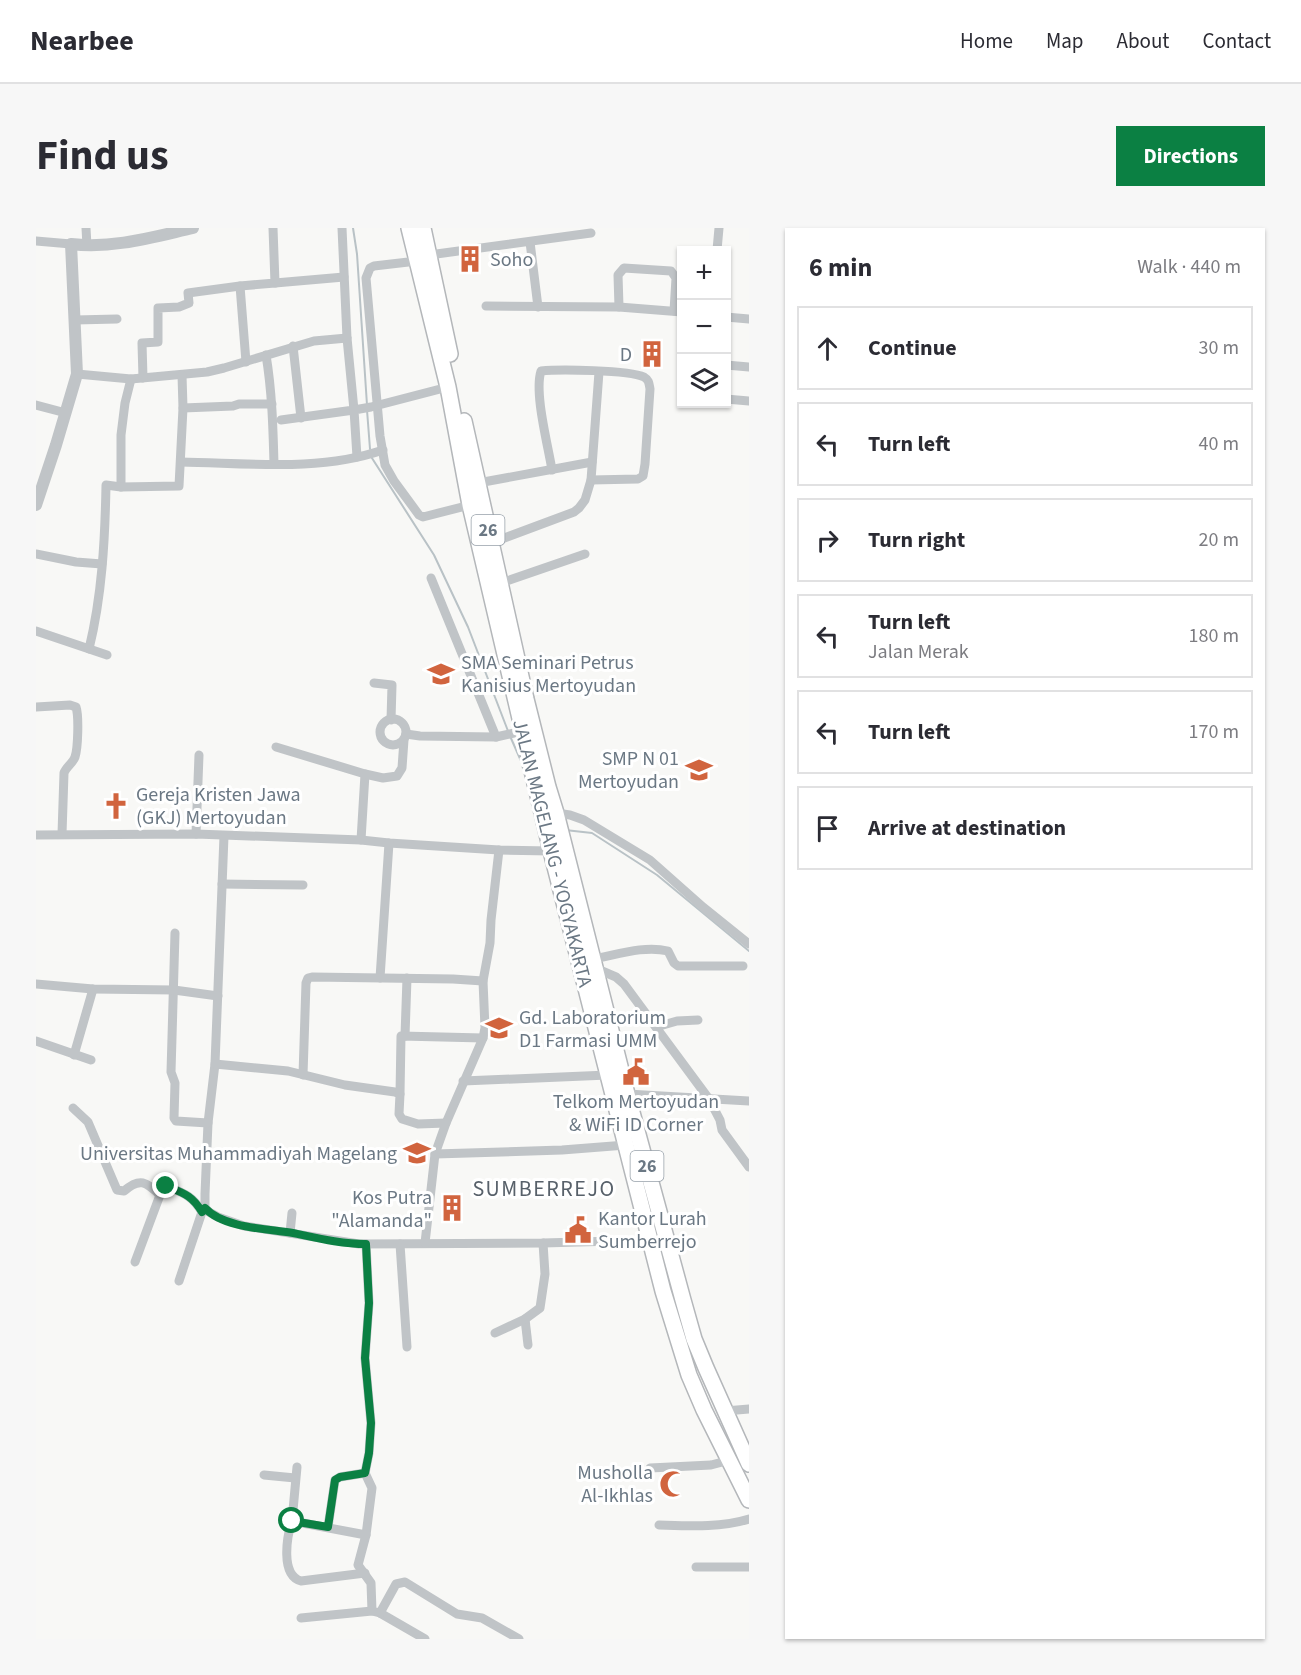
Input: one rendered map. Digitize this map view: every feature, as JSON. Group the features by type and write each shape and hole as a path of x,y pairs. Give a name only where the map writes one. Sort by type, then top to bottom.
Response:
{"highway":[{"name":"JALAN MAGELANG - YOGYAKARTA","path":"409,228 423,258 501,583 521,700 520,732 550,816 560,829 627,1094 694,1339 749,1464"},
{"name":"JALAN MAGELANG - YOGYAKARTA","path":"423,228 423,258 470,505 521,700 548,787 551,847 663,1291 689,1375 749,1500"},
{"path":"639,1197 655,1196"}],"street":[{"path":"86,228 87,246"},
{"path":"36,241 87,246 146,233 193,228"},
{"path":"273,228 275,283"},
{"path":"342,228 347,338 366,408 382,450 385,465 394,481 419,515 423,517 470,505"},
{"path":"717,246 719,228"},
{"path":"358,457 366,408 366,278 370,268 591,233"},
{"path":"530,242 538,307"},
{"path":"36,505 77,374 71,244"},
{"path":"619,307 618,275 620,271 628,268 671,271 676,278 677,300"},
{"path":"142,378 142,343 158,342 158,308 179,307 189,303 188,293 344,277"},
{"path":"240,286 246,362"},
{"path":"486,306 619,307 677,312"},
{"path":"731,317 749,319"},
{"path":"75,320 117,319"},
{"path":"77,374 131,378 182,375 224,368 314,341 347,338"},
{"path":"293,346 301,418"},
{"path":"266,355 272,404 274,464"},
{"path":"731,365 749,367"},
{"path":"552,470 540,402 540,374 544,371 617,372 646,378 649,382 643,476 638,479 591,480"},
{"path":"491,543 574,512 585,500 591,480 599,372"},
{"path":"89,649 96,619 102,564 106,485 179,486 183,408 182,375"},
{"path":"121,487 121,435 131,378"},
{"path":"281,420 366,408 448,387"},
{"path":"731,399 749,401"},
{"path":"183,408 272,404"},
{"path":"36,405 66,413"},
{"path":"181,462 324,464 382,450"},
{"path":"478,483 592,462"},
{"path":"36,554 76,562 102,564"},
{"path":"501,583 585,554"},
{"path":"431,578 500,736"},
{"path":"36,631 108,655"},
{"path":"374,683 392,685 391,720"},
{"path":"36,707 70,705 76,707 78,712 75,758 64,773 62,834"},
{"path":"276,747 383,778 397,776 402,768 405,737 406,730 401,722 391,720 382,725 380,732 382,739 393,746 399,744 405,737 500,736 520,732"},
{"path":"196,834 200,755"},
{"path":"362,840 365,774"},
{"path":"550,816 570,815 584,819 650,860 749,944"},
{"path":"36,836 196,834 362,840 500,850 551,847"},
{"path":"178,1281 204,1210 208,1123 215,1064 224,836"},
{"path":"380,978 389,843"},
{"path":"425,1243 435,1154 463,1081 483,1038 485,1028 483,981 490,943 500,850"},
{"path":"222,884 303,885"},
{"path":"175,933 171,1072 175,1083 174,1120 208,1123"},
{"path":"594,964 648,949 668,951 678,966 743,966"},
{"path":"594,964 624,984 709,1099 720,1120 722,1130 749,1167"},
{"path":"303,1076 307,980 312,977 483,981"},
{"path":"405,1036 407,978"},
{"path":"36,986 174,990 218,996"},
{"path":"74,1055 93,989"},
{"path":"656,1027 677,1021 698,1020"},
{"path":"446,1123 418,1124 402,1119 399,1114 401,1036 483,1038"},
{"path":"36,1041 91,1060"},
{"path":"215,1064 288,1071 345,1085 400,1094"},
{"path":"463,1081 608,1076"},
{"path":"627,1094 749,1101"},
{"path":"73,1108 88,1122 117,1190 124,1191 132,1184 142,1183 147,1184 160,1195"},
{"path":"435,1154 562,1150 626,1145"},
{"path":"135,1262 164,1186 179,1191 196,1201 204,1210 244,1226 348,1244 651,1240"},
{"path":"290,1233 292,1213"},
{"path":"495,1333 525,1319 541,1305 544,1274 543,1243"},
{"path":"366,1244 369,1303 365,1358 371,1423 365,1473 372,1488 366,1535 358,1562 371,1582 376,1612"},
{"path":"400,1244 407,1347"},
{"path":"525,1319 528,1346"},
{"path":"725,1411 749,1409"},
{"path":"650,1468 711,1465 730,1460"},
{"path":"297,1467 292,1521 286,1544 287,1560 294,1579 301,1581 365,1573"},
{"path":"328,1527 335,1480 365,1473"},
{"path":"264,1475 295,1478"},
{"path":"659,1525 734,1524 749,1519"},
{"path":"292,1521 366,1535"},
{"path":"696,1566 749,1567"},
{"path":"376,1612 396,1584 405,1582 457,1614 482,1618 519,1639"},
{"path":"301,1618 376,1612 423,1638"}],"waterway":[{"path":"353,228 357,254 367,405"},
{"path":"367,410 370,449"},
{"path":"370,455 434,555 468,627 508,731"},
{"path":"510,736 521,761 532,802"},
{"path":"565,830 592,833 657,875 749,951"}],"place":[{"name":"Soho","path":"470,259"},
{"name":"D","path":"652,354"},
{"name":"SMA Seminari Petrus Kanisius Mertoyudan","path":"441,674"},
{"name":"SMP N 01 Mertoyudan","path":"699,770"},
{"name":"Gereja Kristen Jawa (GKJ) Mertoyudan","path":"116,806"},
{"name":"Gd. Laboratorium D1 Farmasi UMM","path":"499,1028"},
{"name":"Telkom Mertoyudan & WiFi ID Corner","path":"636,1072"},
{"name":"Universitas Muhammadiyah Magelang","path":"417,1153"},
{"name":"Kos Putra \"Alamanda\"","path":"452,1208"},
{"name":"Kantor Lurah Sumberrejo","path":"578,1230"},
{"name":"Musholla Al-Ikhlas","path":"673,1484"}],"district":[{"name":"SUMBERREJO","path":"544,1188"}],"route":[{"path":"166,1186 191,1197 202,1212 205,1208 218,1217 244,1226 348,1244 366,1244 369,1303 365,1358 371,1423 365,1473 335,1480 328,1527 292,1521"}]}
